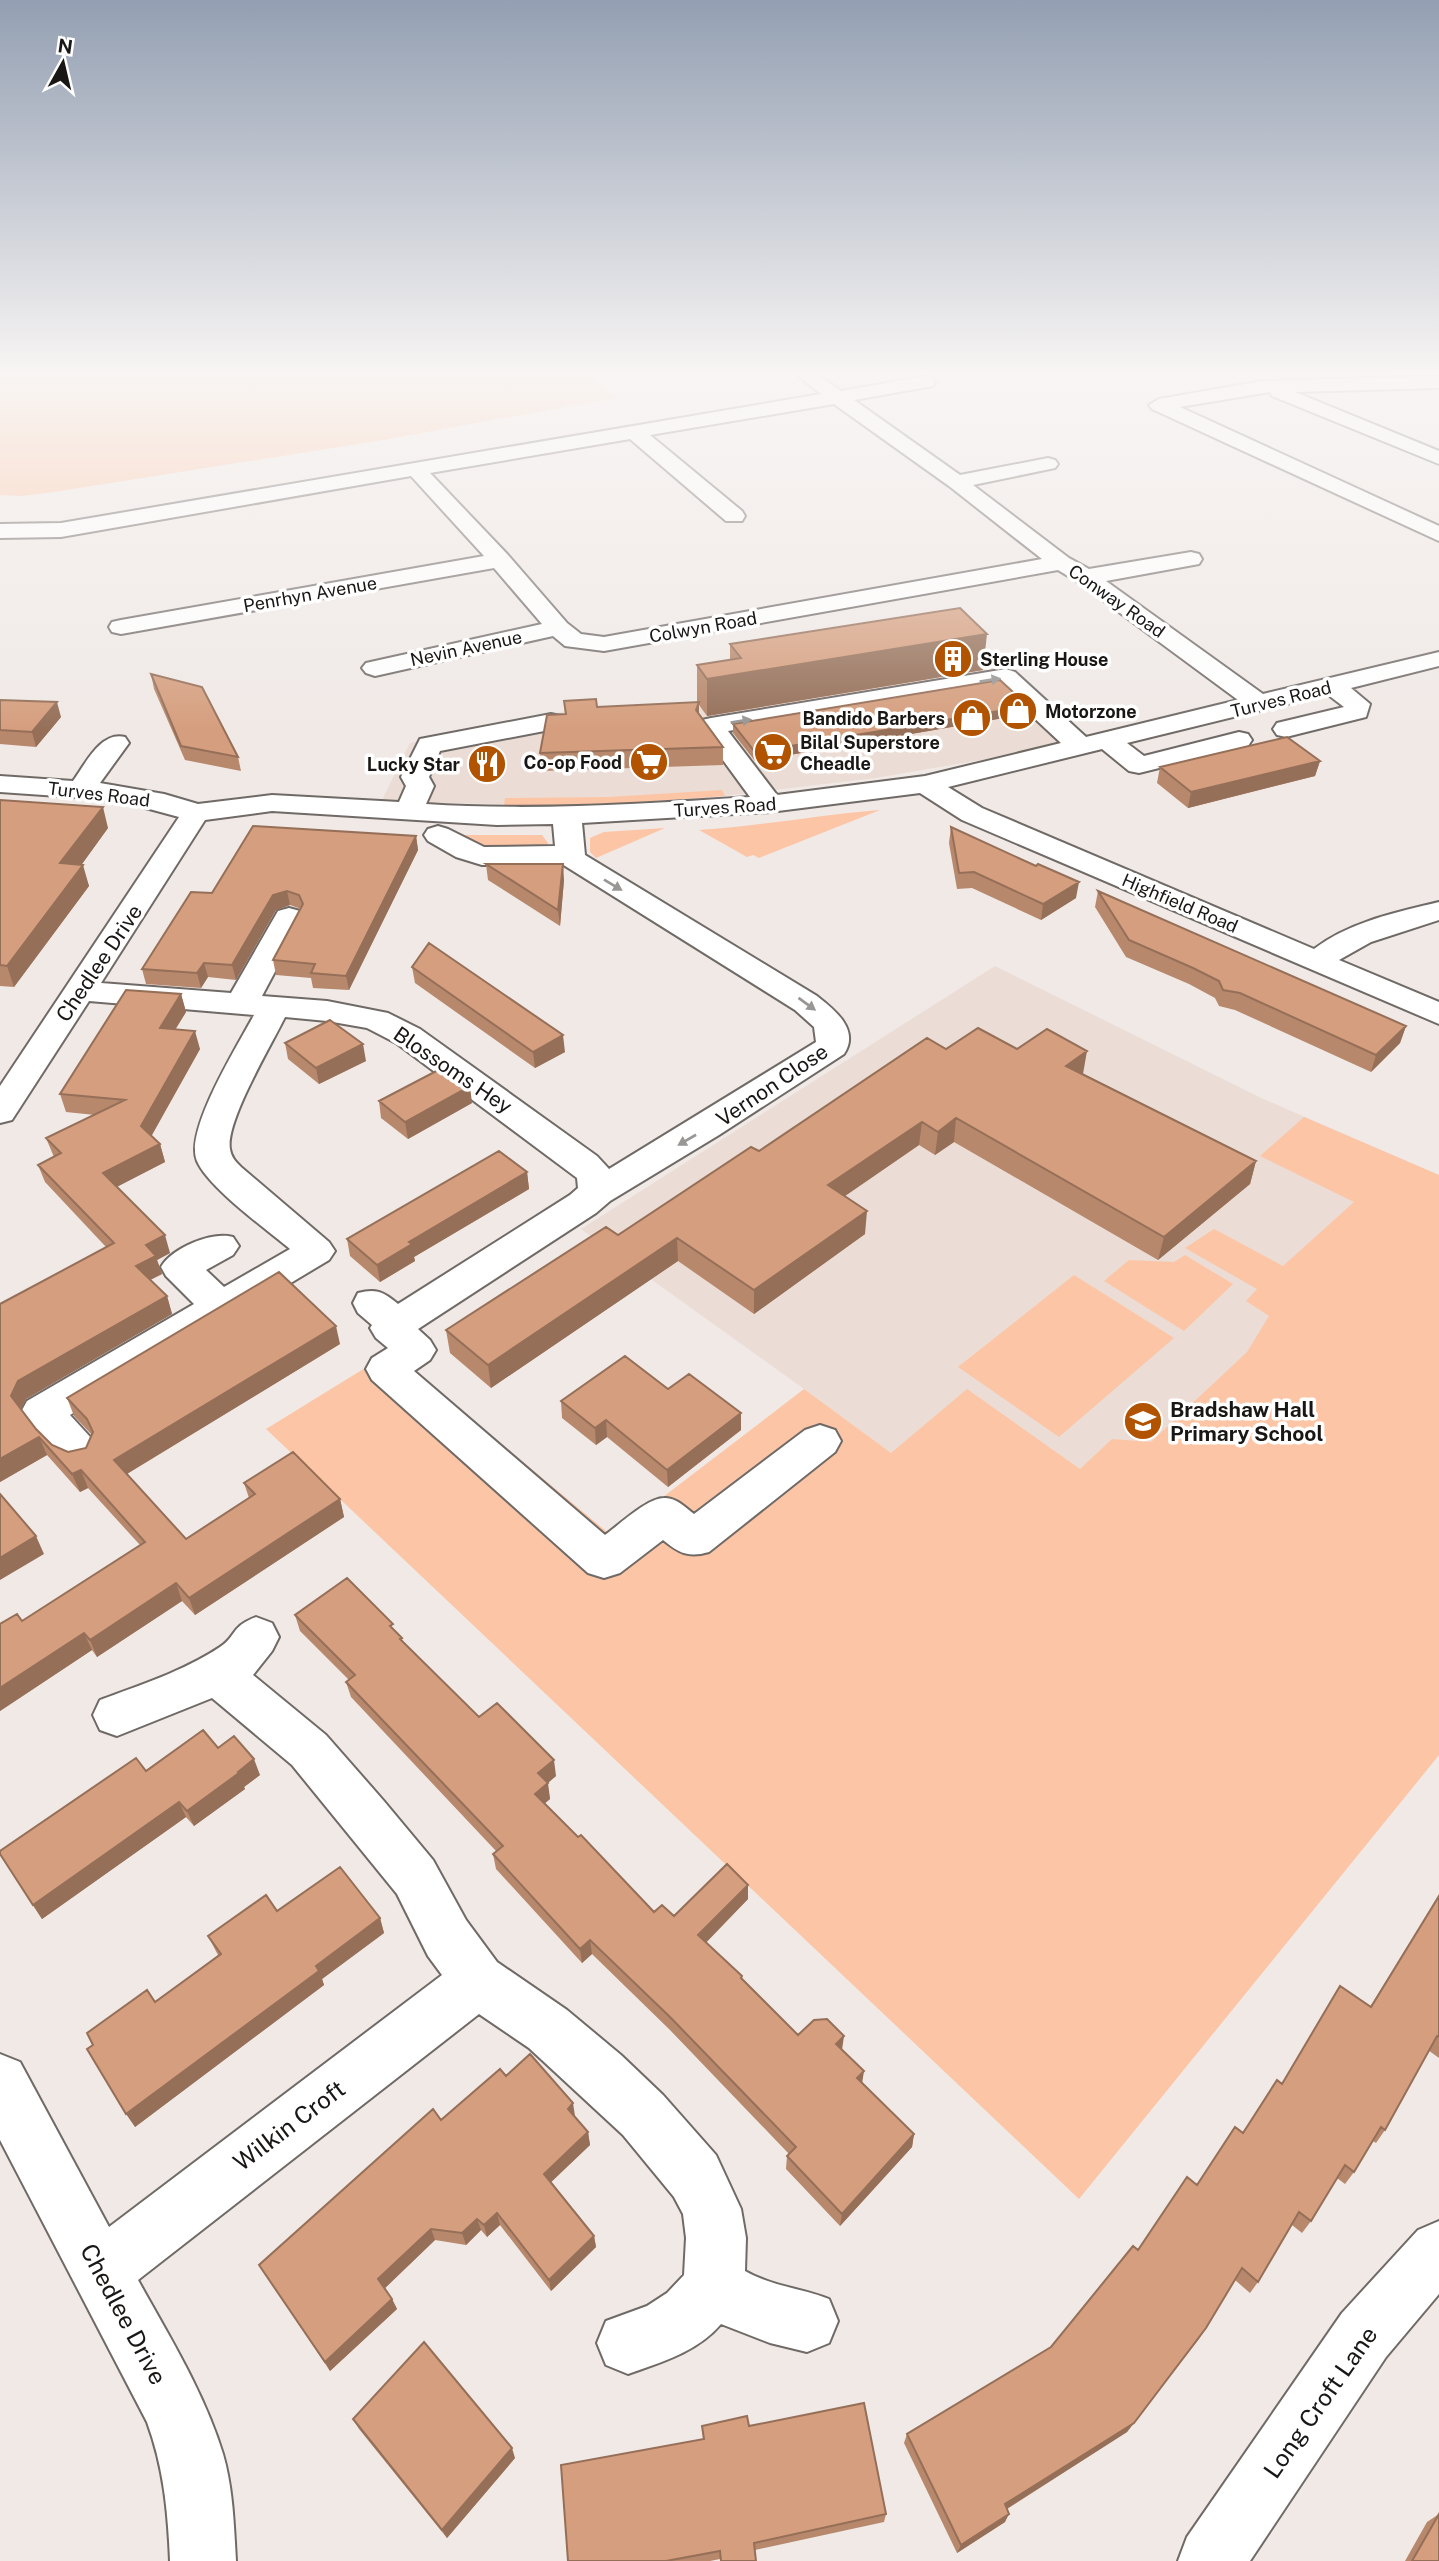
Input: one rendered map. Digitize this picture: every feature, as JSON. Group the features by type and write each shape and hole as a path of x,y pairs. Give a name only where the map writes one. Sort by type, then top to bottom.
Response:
{"street":[{"path":"0,531 61,530 277,494"},
{"name":"Colwyn Road","path":"438,494 558,628 574,641 604,644 1061,563"},
{"path":"707,494 734,516"},
{"name":"Conway Road","path":"971,494 1061,563 1086,577 1260,705"},
{"path":"1351,494 1439,534"},
{"path":"1086,577 1191,559"},
{"name":"Penrhyn Avenue","path":"121,627 500,560"},
{"name":"Nevin Avenue","path":"375,668 558,628"},
{"name":"Turves Road","path":"0,784 136,795 196,813 272,803 408,813 567,816 770,804 925,784 1260,705 1439,659"},
{"path":"770,804 711,726 1006,677 1081,747"},
{"path":"1286,729 1357,711 1357,704 1332,686"},
{"path":"408,813 420,786 415,776 429,745 551,722"},
{"path":"1108,741 1139,765 1239,740"},
{"path":"80,790 116,743"},
{"name":"Highfield Road","path":"925,784 972,814 1439,1014"},
{"name":"Chedlee Drive","path":"0,1112 16,1063 80,991 196,813"},
{"path":"438,835 466,851 482,856 570,855 567,816"},
{"name":"Vernon Close","path":"570,855 582,866 806,1003 832,1027 835,1038 832,1047 707,1128 383,1323 416,1350 386,1369 604,1560 664,1515 693,1539 820,1441"},
{"path":"1318,961 1332,948 1354,938 1439,911"},
{"path":"77,1451 42,1412 316,1251 228,1176 215,1161 211,1146 289,917"},
{"name":"Blossoms Hey","path":"80,991 354,1014 376,1020 408,1036 584,1164 594,1175 598,1185 597,1192"},
{"path":"220,1245 180,1267 221,1307"},
{"path":"117,1715 168,1696 216,1673 239,1660 256,1637"},
{"path":"216,1673 309,1750 357,1806 415,1877 447,1938 478,1981 548,2029 601,2075 643,2115 695,2176 712,2209 716,2238 714,2287 689,2315 663,2331 628,2343"},
{"name":"Wilkin Croft","path":"102,2272 177,2210 478,1981"},
{"name":"Chedlee Drive","path":"0,2082 173,2407 191,2455 200,2507 203,2561"},
{"name":"Long Croft Lane","path":"1211,2561 1364,2335 1439,2251"},
{"path":"714,2287 738,2303 770,2315 807,2321"}],"shaded area":[{"path":"0,494 42,494 22,496"},
{"path":"964,634 1086,738 993,758 875,778 707,798 552,805 381,802 410,743 595,705 597,716 704,701"},
{"path":"722,790 725,796 611,804 504,806 505,798 609,797"},
{"path":"880,810 759,858 753,855 747,857 699,830 744,826"},
{"path":"665,828 596,858 590,852 590,838 604,832"},
{"path":"460,835 542,835 548,843 547,849 484,848"},
{"name":"Bradshaw Hall Primary School","path":"995,966 1259,1097 1439,1175 1439,1755 1386,1820 804,1389 581,1229"},
{"path":"1304,1117 1439,1175 1439,1755 1079,2199 266,1429 391,1352 612,1536 804,1389 891,1453 967,1389 1080,1469 1112,1439 1151,1442 1247,1352 1269,1316 1246,1301 1257,1289 1185,1248 1214,1229 1283,1266 1354,1202 1260,1156"},
{"path":"1185,1255 1233,1284 1184,1331 1104,1281 1129,1260 1174,1262"},
{"path":"1074,1275 1174,1338 1059,1437 958,1367"}],"building":[{"path":"960,608 987,634 707,679 697,665 741,658 730,644"},
{"path":"151,674 202,687 238,757 181,746"},
{"path":"1000,680 1028,706 755,752 733,724"},
{"path":"596,699 597,707 699,702 696,710 723,747 540,753 547,715 566,714 564,701"},
{"path":"0,700 57,702 32,732 0,730"},
{"path":"1287,737 1320,761 1191,792 1160,767"},
{"path":"0,800 103,807 60,863 83,865 7,966 0,965"},
{"path":"253,826 416,836 346,976 311,973 315,964 273,960 303,904 299,895 287,891 273,895 232,965 204,963 197,973 142,969 191,892 212,893"},
{"path":"951,827 1036,866 1038,864 1079,882 1043,904 974,872 959,873"},
{"path":"486,864 563,864 558,910"},
{"path":"1098,891 1406,1026 1376,1055 1240,993 1223,990 1219,981 1129,940"},
{"path":"429,943 563,1035 533,1052 412,967"},
{"path":"126,990 181,994 160,1028 195,1031 141,1126 160,1144 103,1173 165,1235 146,1245 156,1256 136,1266 167,1296 18,1381 11,1396 52,1445 68,1452 86,1448 93,1432 87,1419 67,1398 279,1272 336,1326 114,1460 186,1539 255,1494 244,1483 293,1452 340,1499 189,1598 176,1583 90,1640 84,1633 0,1688 0,1624 17,1614 22,1621 145,1542 81,1470 72,1474 39,1437 0,1459 0,1304 114,1243 38,1165 61,1153 46,1138 125,1100 60,1094"},
{"path":"330,1020 363,1044 316,1068 285,1043"},
{"path":"978,1028 1017,1049 1047,1029 1087,1051 1066,1066 1256,1161 1164,1237 956,1118 938,1132 922,1122 828,1185 867,1211 754,1290 677,1238 488,1365 446,1330 606,1227 618,1235 751,1147 759,1151 927,1038 946,1049"},
{"path":"444,1067 470,1086 405,1122 379,1101"},
{"path":"499,1151 527,1172 409,1242 412,1244 377,1265 347,1239"},
{"path":"625,1356 668,1389 689,1374 741,1413 667,1470 606,1420 595,1428 561,1401"},
{"path":"0,1494 36,1536 0,1558"},
{"path":"347,1578 393,1624 390,1626 402,1638 400,1639 479,1717 497,1703 554,1760 538,1773 548,1783 535,1794 578,1837 581,1835 654,1912 662,1905 674,1916 727,1864 748,1885 698,1935 742,1976 741,1978 798,2035 814,2020 827,2019 844,2036 836,2044 864,2071 857,2078 914,2134 842,2214 787,2156 796,2147 670,2017 590,1940 580,1949 493,1854 503,1846 346,1682 355,1675 295,1615"},
{"path":"203,1730 218,1748 234,1736 254,1759 187,1811 179,1802 33,1905 0,1851 136,1758 146,1771"},
{"path":"340,1867 380,1918 316,1966 319,1971 126,2114 87,2049 93,2045 87,2033 147,1990 155,2002 221,1954 208,1936 266,1895 277,1911"},
{"path":"1439,1896 1439,2037 1437,2036 1385,2130 1381,2127 1354,2172 1345,2165 1311,2221 1299,2212 1258,2282 1242,2268 1206,2328 1134,2423 1005,2504 1009,2514 961,2545 907,2434 1051,2347 1133,2246 1138,2250 1187,2177 1197,2185 1235,2127 1243,2133 1277,2080 1282,2084 1340,1986 1371,2007"},
{"path":"530,2054 573,2103 568,2109 588,2132 544,2174 594,2236 549,2280 497,2213 484,2225 477,2219 462,2233 431,2229 378,2279 392,2299 325,2362 259,2265 433,2109 441,2120 500,2069 506,2076"},
{"path":"424,2342 512,2448 442,2530 353,2419"},
{"path":"864,2403 886,2514 754,2543 756,2561 721,2561 720,2551 666,2561 568,2561 561,2465 704,2439 702,2426 747,2416 749,2426"},
{"path":"1439,2514 1439,2561 1412,2561"}],"place":[{"name":"Sterling House","path":"953,659"},
{"name":"Motorzone","path":"1018,711"},
{"name":"Bandido Barbers","path":"972,718"},
{"name":"Bilal Superstore Cheadle","path":"773,752"},
{"name":"Co-op Food","path":"649,762"},
{"name":"Lucky Star","path":"487,764"},
{"name":"Bradshaw Hall Primary School","path":"1143,1421"}]}
